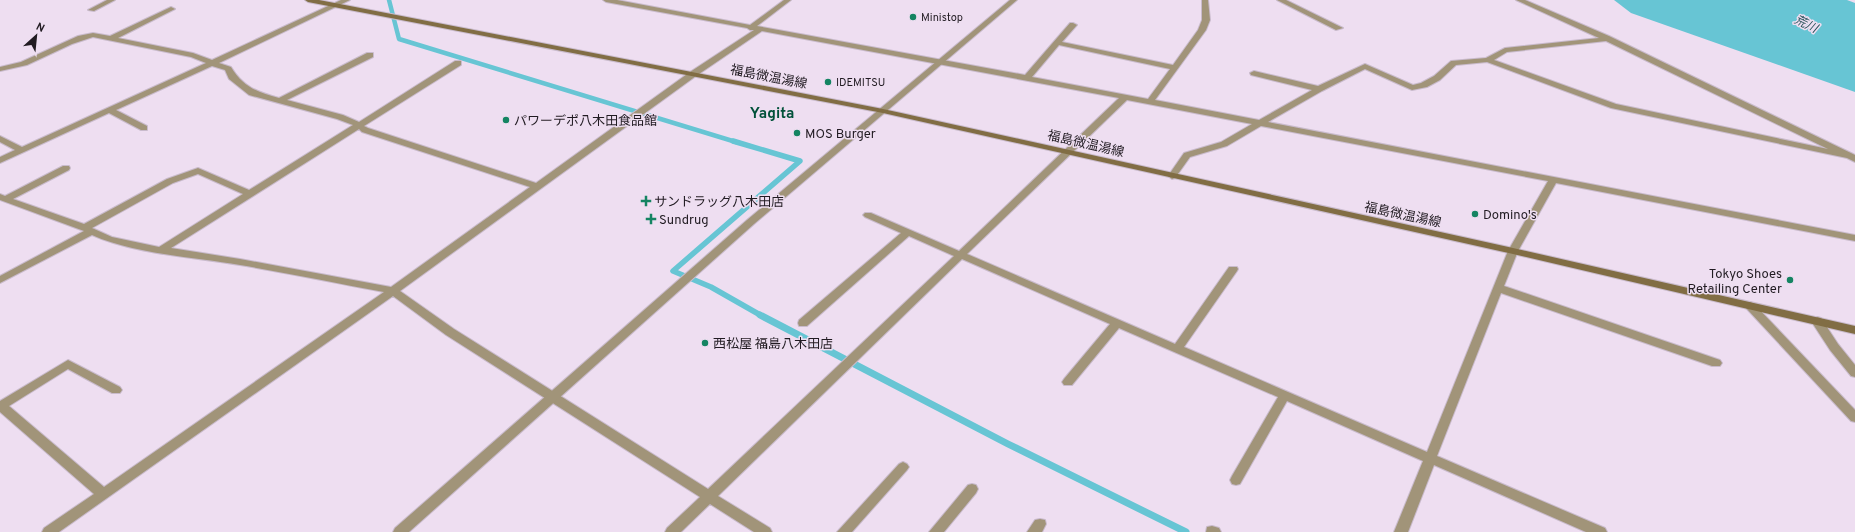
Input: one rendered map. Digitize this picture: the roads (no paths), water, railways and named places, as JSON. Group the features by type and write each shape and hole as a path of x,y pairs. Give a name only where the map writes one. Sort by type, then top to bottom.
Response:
{"main road":[{"name":"福島微温湯線","path":"308,0 883,111 1513,251 1855,330"}],"street":[{"path":"92,10 112,0"},
{"path":"0,160 212,64 347,0"},
{"path":"606,0 750,28 1027,78 1855,238"},
{"path":"750,28 788,0"},
{"path":"400,532 802,178 883,111 938,62 1014,0"},
{"path":"1150,102 1202,30 1206,20 1205,0"},
{"path":"1280,0 1339,28"},
{"path":"1519,0 1607,39 1852,158"},
{"path":"112,38 171,9"},
{"path":"1027,78 1073,25"},
{"path":"48,532 394,291 693,74 760,29"},
{"path":"0,69 15,67 86,36 112,38 193,55 212,64 228,69 232,78 252,93 279,101 306,106 353,121 365,130 539,186"},
{"path":"1488,60 1505,50 1607,39"},
{"path":"1058,43 1174,68"},
{"path":"279,101 370,55"},
{"path":"1172,176 1187,155 1215,148 1319,89 1365,66 1412,88 1424,85 1437,78 1454,63 1488,60 1614,106 1852,158"},
{"path":"161,250 458,63"},
{"path":"1254,73 1319,89"},
{"path":"672,532 1125,97"},
{"path":"109,110 144,128"},
{"path":"0,139 21,150"},
{"path":"3,198 66,168"},
{"path":"0,280 170,182 198,171 250,194"},
{"path":"1401,532 1513,251 1552,180"},
{"path":"3,198 88,229 110,239 161,250 240,262 394,291 450,332 765,532"},
{"path":"868,215 1600,532"},
{"path":"803,323 908,232"},
{"path":"1176,349 1233,269"},
{"path":"1498,288 1716,363"},
{"path":"1750,306 1855,418"},
{"path":"1817,321 1834,347 1855,372"},
{"path":"1068,382 1117,323"},
{"path":"103,494 55,454 1,405 68,364 116,390"},
{"path":"1236,480 1284,396"},
{"path":"844,532 903,468"},
{"path":"936,532 972,489"}],"water":[{"name":"荒川","path":"1614,0 1847,0 1855,3 1855,92 1631,13"}],"waterway":[{"path":"389,0 399,39 736,142"},
{"path":"733,141 800,161 673,271 711,287 762,316"},
{"path":"760,315 1008,444 1186,532"}],"place":[{"name":"Ministop","path":"913,17"},
{"name":"IDEMITSU","path":"828,82"},
{"name":"パワーデポ八木田食品館","path":"506,120"},
{"name":"MOS Burger","path":"797,133"},
{"name":"サンドラッグ八木田店","path":"646,201"},
{"name":"Domino's","path":"1475,214"},
{"name":"Sundrug","path":"651,219"},
{"name":"Tokyo Shoes Retailing Center","path":"1790,280"},
{"name":"西松屋 福島八木田店","path":"705,343"}],"district":[{"name":"Yagita","path":"772,113"}]}
